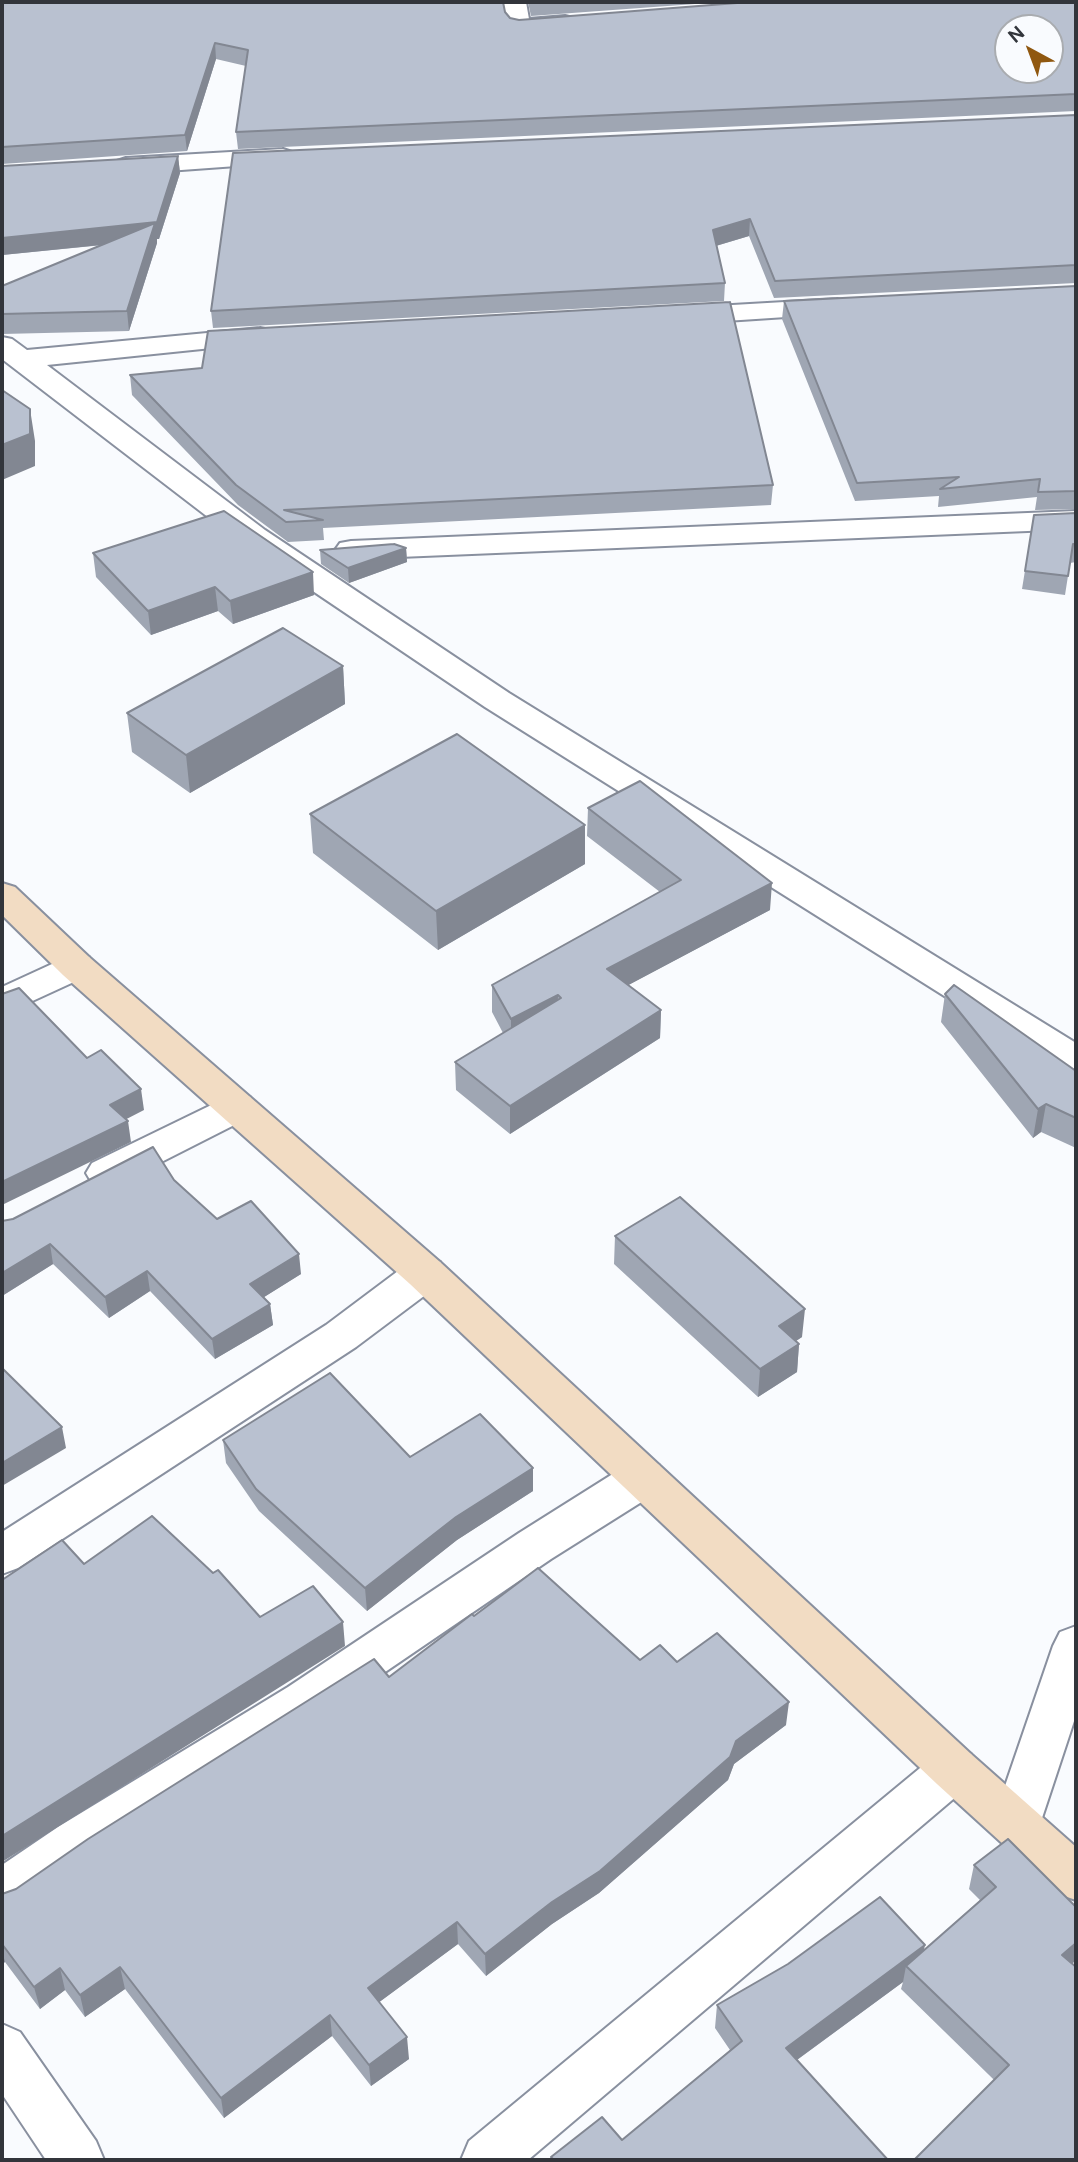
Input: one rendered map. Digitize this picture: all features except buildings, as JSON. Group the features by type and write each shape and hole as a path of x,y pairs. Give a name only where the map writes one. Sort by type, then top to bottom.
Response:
{"street":[{"path":"514,2 519,27 588,21"},
{"path":"98,167 304,156"},
{"path":"653,317 858,306"},
{"path":"12,352 283,335"},
{"path":"12,352 254,537 610,772 1076,1061"},
{"path":"282,555 423,545 1076,520"},
{"path":"2,895 76,966 425,1273 954,1769 1076,1878"},
{"path":"2,1002 76,966"},
{"path":"76,1188 236,1107"},
{"path":"2,1555 341,1336 425,1273"},
{"path":"2,1893 75,1843 305,1701 536,1546 643,1478"},
{"path":"1016,1824 1076,1646"},
{"path":"488,2160 954,1769"},
{"path":"2,2049 77,2160"}]}
